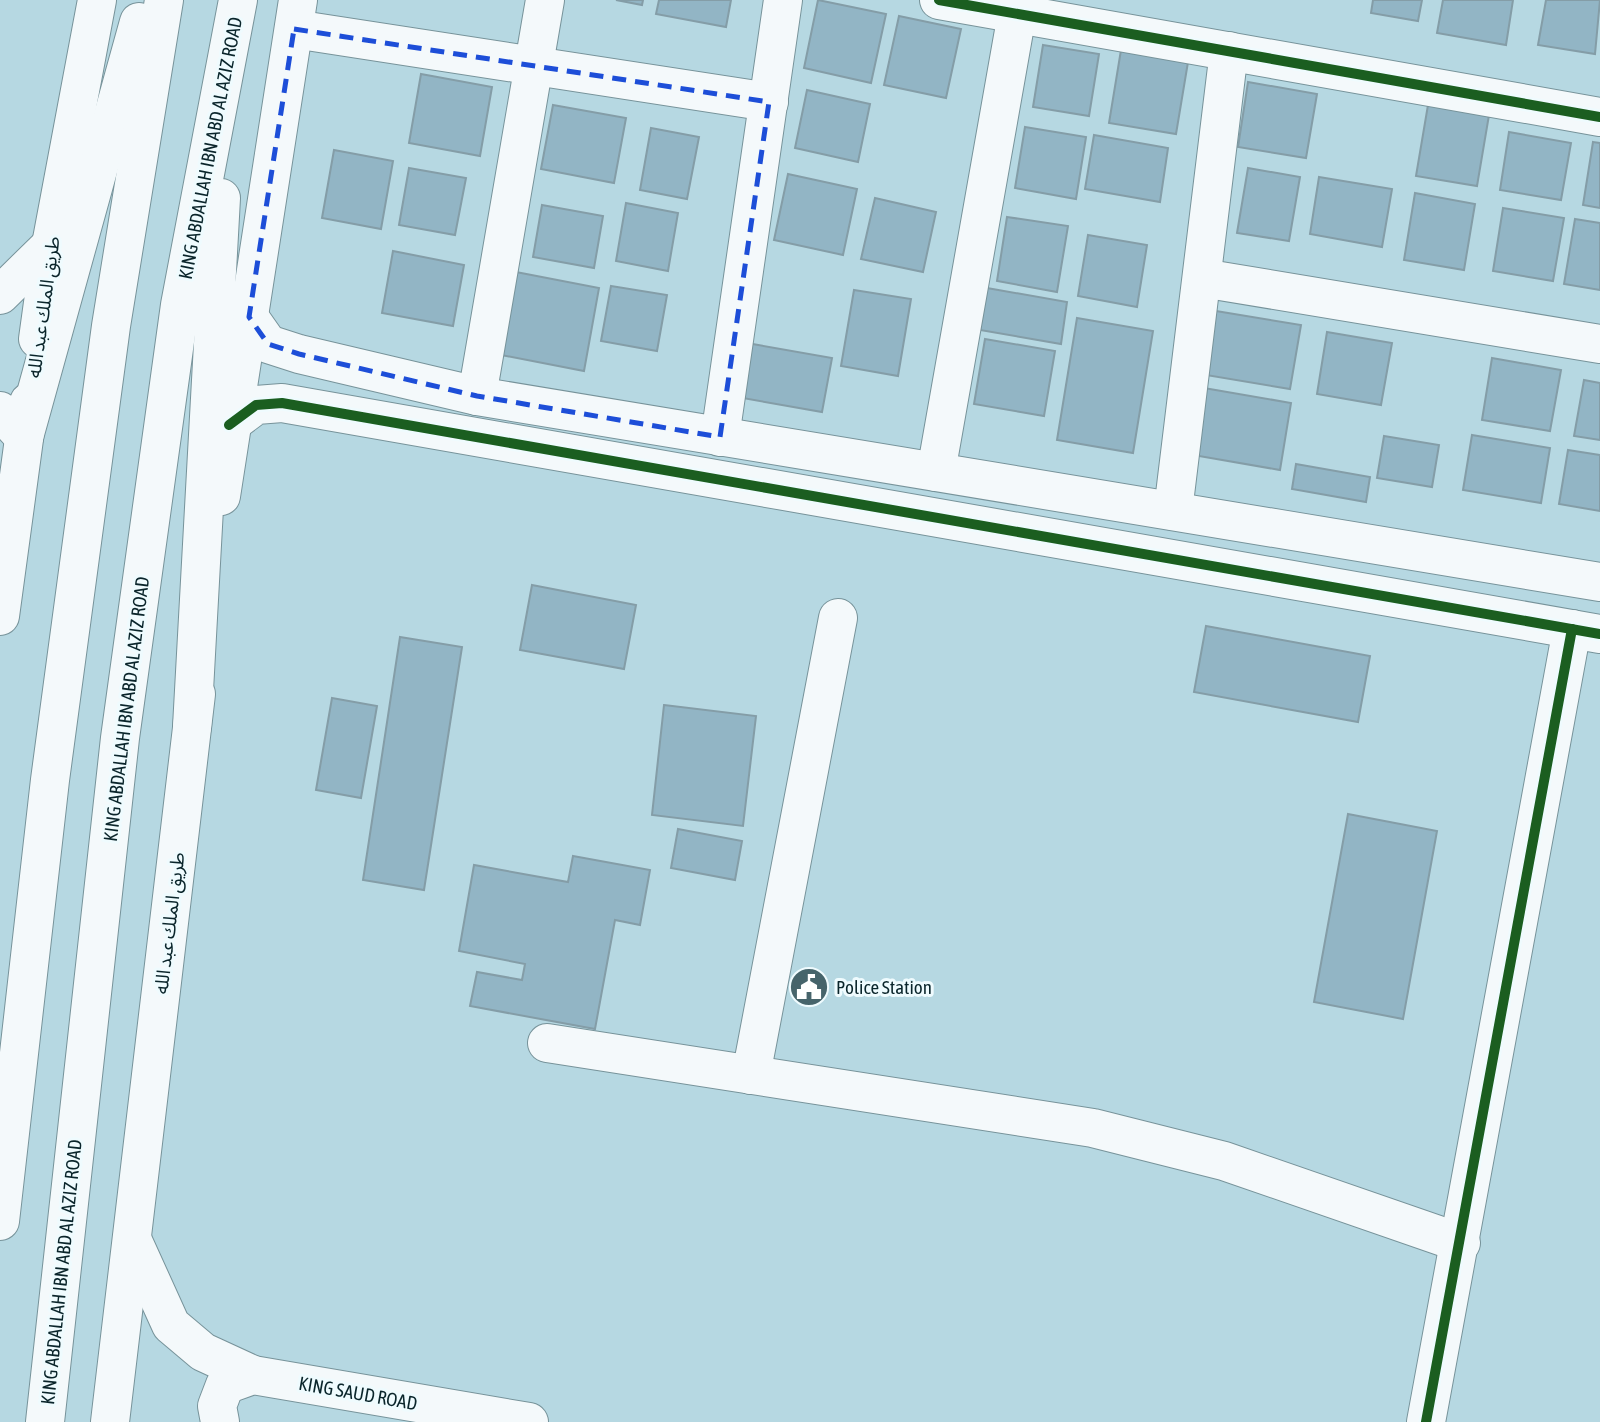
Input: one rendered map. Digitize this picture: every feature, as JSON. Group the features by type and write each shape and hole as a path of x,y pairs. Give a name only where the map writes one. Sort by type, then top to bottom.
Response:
{"main road":[{"name":"طريق الملك عبد الله","path":"0,616 12,424 51,245 97,0"},
{"path":"12,424 145,0"},
{"path":"0,1221 50,780 109,340 164,0"},
{"name":"KING ABDALLAH IBN ABD AL AZIZ ROAD","path":"45,1422 120,738 180,305 238,0"},
{"path":"477,397 545,0"},
{"path":"720,437 783,0"},
{"path":"939,0 1600,117"},
{"path":"936,472 1017,14"},
{"name":"طريق الملك عبد الله","path":"110,1422 229,425 249,317 296,15"},
{"path":"296,15 534,66 769,102"},
{"path":"1173,512 1229,51"},
{"path":"192,727 229,58"},
{"path":"0,295 51,245"},
{"path":"1202,278 1600,344"},
{"path":"249,317 268,344 299,355 477,397 1600,582"},
{"path":"229,425 256,405 282,403 1586,631 1426,1422"},
{"path":"751,1075 838,618"},
{"path":"547,1043 1093,1129 1224,1161 1461,1243"},
{"name":"KING SAUD ROAD","path":"132,1238 172,1325 203,1352 253,1375 529,1422"},
{"path":"220,1422 217,1406 225,1385 253,1375"}],"highlighted area":[{"path":"294,29 769,102 720,437 477,396 299,354 268,344 249,317"}],"building":[{"path":"616,0 643,0 642,5"},
{"path":"659,0 731,0 726,27 656,14"},
{"path":"818,0 886,14 871,83 804,68"},
{"path":"1373,0 1422,0 1418,21 1371,13"},
{"path":"1443,0 1513,0 1506,45 1437,33"},
{"path":"1546,0 1600,0 1595,54 1538,45"},
{"path":"899,16 961,29 946,98 884,85"},
{"path":"1043,45 1099,54 1089,116 1033,107"},
{"path":"1121,50 1188,62 1176,134 1109,123"},
{"path":"421,74 492,87 480,156 409,143"},
{"path":"1248,82 1317,94 1306,158 1238,147"},
{"path":"807,90 870,104 858,162 795,148"},
{"path":"553,105 626,118 614,183 541,169"},
{"path":"1428,105 1489,115 1477,186 1416,176"},
{"path":"1025,127 1086,137 1076,199 1015,188"},
{"path":"651,128 699,137 687,199 640,190"},
{"path":"1509,132 1571,143 1561,200 1500,190"},
{"path":"1094,135 1168,148 1160,202 1085,189"},
{"path":"1593,142 1600,143 1600,208 1583,205"},
{"path":"334,150 393,161 381,229 322,218"},
{"path":"409,168 466,178 455,235 399,225"},
{"path":"1248,168 1300,177 1289,241 1237,233"},
{"path":"788,174 857,189 843,255 774,240"},
{"path":"1319,177 1392,189 1382,247 1310,234"},
{"path":"1415,193 1475,204 1464,270 1404,260"},
{"path":"875,198 936,212 923,272 861,259"},
{"path":"626,203 678,213 668,271 616,261"},
{"path":"542,205 603,216 594,268 533,257"},
{"path":"1503,208 1564,218 1553,281 1493,271"},
{"path":"1007,217 1068,226 1057,292 997,281"},
{"path":"1575,219 1600,223 1600,290 1564,284"},
{"path":"1088,235 1147,245 1137,307 1078,296"},
{"path":"393,251 464,265 453,326 382,313"},
{"path":"516,272 599,288 584,371 501,355"},
{"path":"611,286 667,295 657,351 601,341"},
{"path":"987,288 1067,302 1061,344 980,330"},
{"path":"854,290 911,299 898,376 841,366"},
{"path":"1210,310 1301,325 1290,389 1200,374"},
{"path":"1077,318 1153,331 1133,453 1057,440"},
{"path":"1327,332 1392,343 1381,405 1317,394"},
{"path":"985,339 1055,351 1044,416 974,404"},
{"path":"747,343 832,358 822,412 737,397"},
{"path":"1492,358 1561,370 1550,431 1482,420"},
{"path":"1584,380 1600,383 1600,440 1574,436"},
{"path":"1204,388 1291,403 1280,470 1193,455"},
{"path":"1472,435 1550,448 1541,503 1463,490"},
{"path":"1384,436 1439,445 1432,487 1377,478"},
{"path":"1568,450 1600,455 1600,511 1559,504"},
{"path":"1296,464 1370,477 1366,502 1292,489"},
{"path":"532,585 636,605 624,669 520,650"},
{"path":"1206,626 1370,656 1358,722 1194,692"},
{"path":"400,637 462,647 424,890 363,880"},
{"path":"332,698 377,706 361,798 316,790"},
{"path":"664,705 756,716 743,826 652,815"},
{"path":"1348,814 1437,831 1403,1019 1314,1002"},
{"path":"678,829 742,841 735,880 671,868"},
{"path":"573,856 650,870 640,925 615,920 595,1029 470,1006 477,972 522,980 525,964 459,951 474,865 568,882"}],"cycle path":[{"path":"939,0 1600,117"},
{"path":"229,425 256,405 282,403 1600,634"},
{"path":"1426,1422 1572,629"}],"place":[{"name":"Police Station","path":"809,987"}]}
